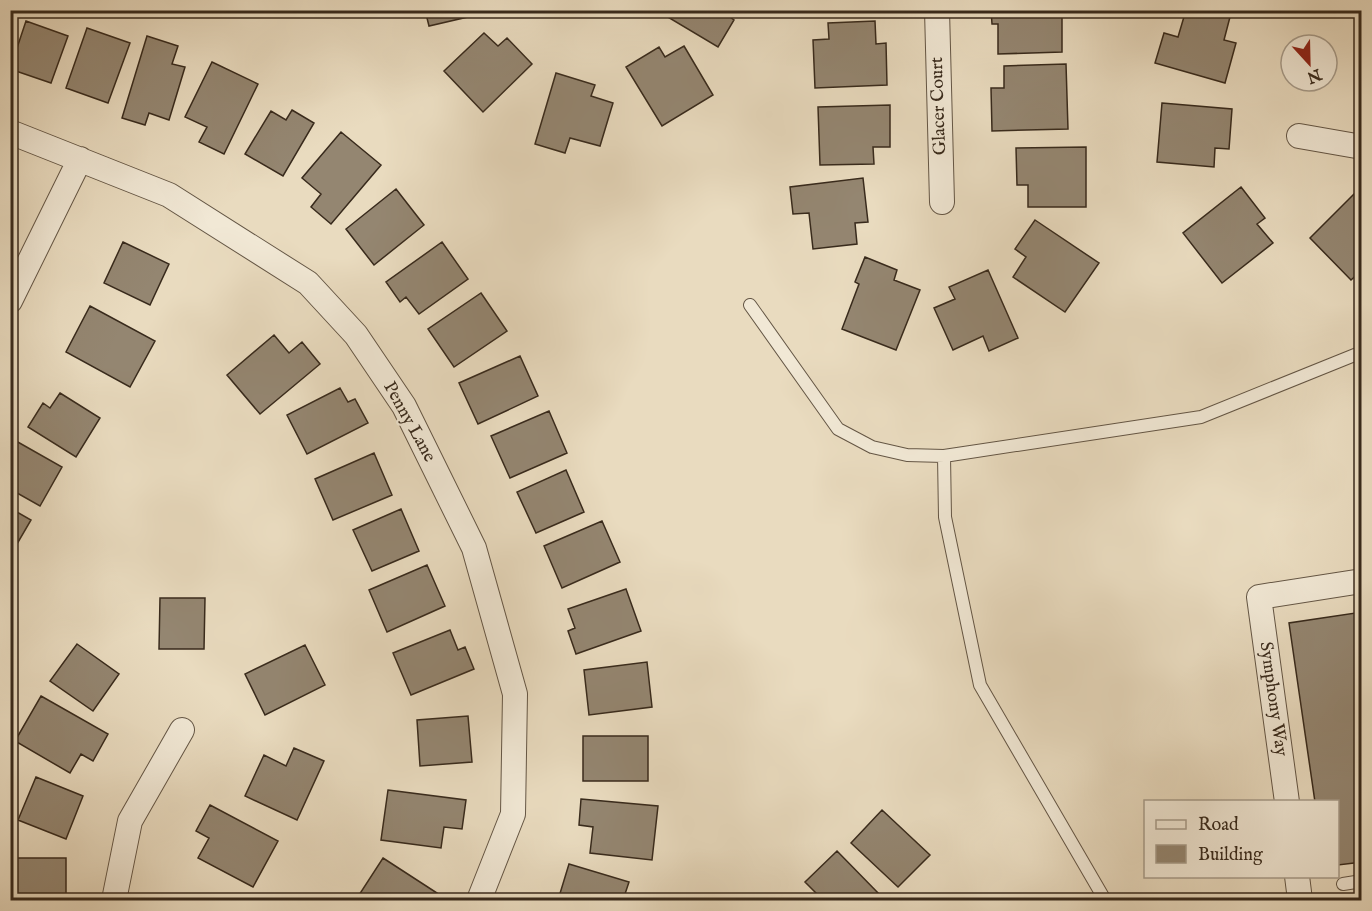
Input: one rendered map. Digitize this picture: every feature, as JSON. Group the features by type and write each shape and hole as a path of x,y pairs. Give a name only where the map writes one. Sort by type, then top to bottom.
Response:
{"street":[{"name":"Glacer Court","path":"937,10 942,202"},
{"name":"Penny Lane","path":"10,132 169,195 308,284 356,335 404,406 474,548 515,694 513,814 479,900"},
{"path":"1299,136 1362,147"},
{"path":"10,301 80,159"},
{"name":"Symphony Way","path":"1287,800 1259,597 1362,581"},
{"path":"114,900 130,821 182,730"},
{"path":"1297,878 1300,900"}],"lane":[{"path":"750,305 838,429 872,447 907,455 944,456 1201,417 1362,352"},
{"path":"944,456 945,517 980,685 1105,900"},
{"path":"1343,884 1362,881"}],"building":[{"path":"425,10 498,10 429,26"},
{"path":"656,10 720,10 734,20 718,47"},
{"path":"991,10 1062,10 1062,52 998,54 998,24 992,24"},
{"path":"1186,10 1205,10 1230,17 1224,40 1236,43 1225,83 1155,63 1164,33 1178,37"},
{"path":"26,21 68,36 51,83 10,69"},
{"path":"875,21 876,44 886,43 887,85 815,88 813,40 829,39 828,23"},
{"path":"87,28 130,43 108,103 66,88"},
{"path":"484,33 498,46 507,38 532,64 483,112 444,71"},
{"path":"147,36 178,46 172,64 185,67 169,120 149,113 145,125 122,118"},
{"path":"684,46 713,95 662,126 626,67 659,47 665,57"},
{"path":"212,62 258,84 224,154 199,142 207,127 185,117"},
{"path":"1066,64 1068,129 992,131 991,88 1004,88 1004,66"},
{"path":"556,73 595,85 591,96 613,103 600,146 570,138 565,153 535,144"},
{"path":"1162,103 1232,109 1229,149 1215,148 1214,167 1157,162"},
{"path":"890,105 890,147 873,147 874,164 820,165 818,107"},
{"path":"292,110 314,123 283,176 245,154 271,111 286,120"},
{"path":"341,132 381,165 331,224 311,207 321,194 302,178"},
{"path":"1086,147 1086,207 1028,207 1028,185 1017,185 1016,148"},
{"path":"863,178 868,222 855,223 857,244 813,249 809,213 793,214 790,187"},
{"path":"1241,187 1265,218 1257,224 1273,243 1222,283 1183,233"},
{"path":"396,189 424,225 374,265 346,229"},
{"path":"1355,193 1362,200 1362,270 1351,280 1310,238"},
{"path":"1035,220 1099,263 1065,312 1013,277 1026,257 1015,249"},
{"path":"123,242 169,264 150,305 104,283"},
{"path":"442,242 468,279 419,314 406,297 400,302 386,282"},
{"path":"865,257 897,270 894,280 920,290 896,350 842,329 859,284 855,282"},
{"path":"988,270 1018,338 989,351 983,336 953,350 934,308 955,299 949,287"},
{"path":"481,293 507,331 454,367 428,329"},
{"path":"90,306 155,341 130,387 66,352"},
{"path":"274,335 289,353 302,342 320,364 260,414 227,375"},
{"path":"520,356 538,396 478,424 459,383"},
{"path":"340,388 348,402 355,399 368,423 307,454 287,415"},
{"path":"60,393 100,418 76,457 28,427 43,403 50,408"},
{"path":"549,411 567,453 510,478 491,436"},
{"path":"16,441 62,467 40,506 10,489 10,450"},
{"path":"374,453 392,495 333,520 315,479"},
{"path":"566,470 584,512 536,533 517,492"},
{"path":"10,508 31,520 10,556"},
{"path":"401,509 419,551 372,571 353,530"},
{"path":"602,521 620,562 562,588 544,546"},
{"path":"427,565 445,606 387,632 369,590"},
{"path":"626,589 641,631 576,654 568,631 575,628 568,609"},
{"path":"160,598 205,598 204,649 159,649"},
{"path":"1362,612 1362,862 1339,865 1339,800 1315,800 1289,623"},
{"path":"450,630 458,650 465,647 474,669 411,695 393,653"},
{"path":"77,644 119,674 93,711 50,681"},
{"path":"305,645 325,685 265,715 245,674"},
{"path":"647,662 652,707 589,715 584,670"},
{"path":"41,696 108,734 93,761 81,754 70,773 15,741"},
{"path":"468,716 472,762 420,766 417,720"},
{"path":"583,736 648,736 648,781 583,781"},
{"path":"294,748 324,761 297,820 245,796 264,755 286,766"},
{"path":"36,777 83,796 66,839 18,820"},
{"path":"388,790 466,800 462,829 444,827 441,848 381,840"},
{"path":"581,799 658,806 652,860 590,853 593,827 579,825"},
{"path":"210,805 278,841 253,887 198,858 209,838 196,831"},
{"path":"882,810 930,855 898,887 851,843"},
{"path":"837,851 881,896 877,900 823,900 805,882"},
{"path":"10,858 66,858 66,897 49,896 49,900 10,900"},
{"path":"383,858 437,893 432,900 367,900 359,895"},
{"path":"569,864 629,882 623,900 558,900"}]}
